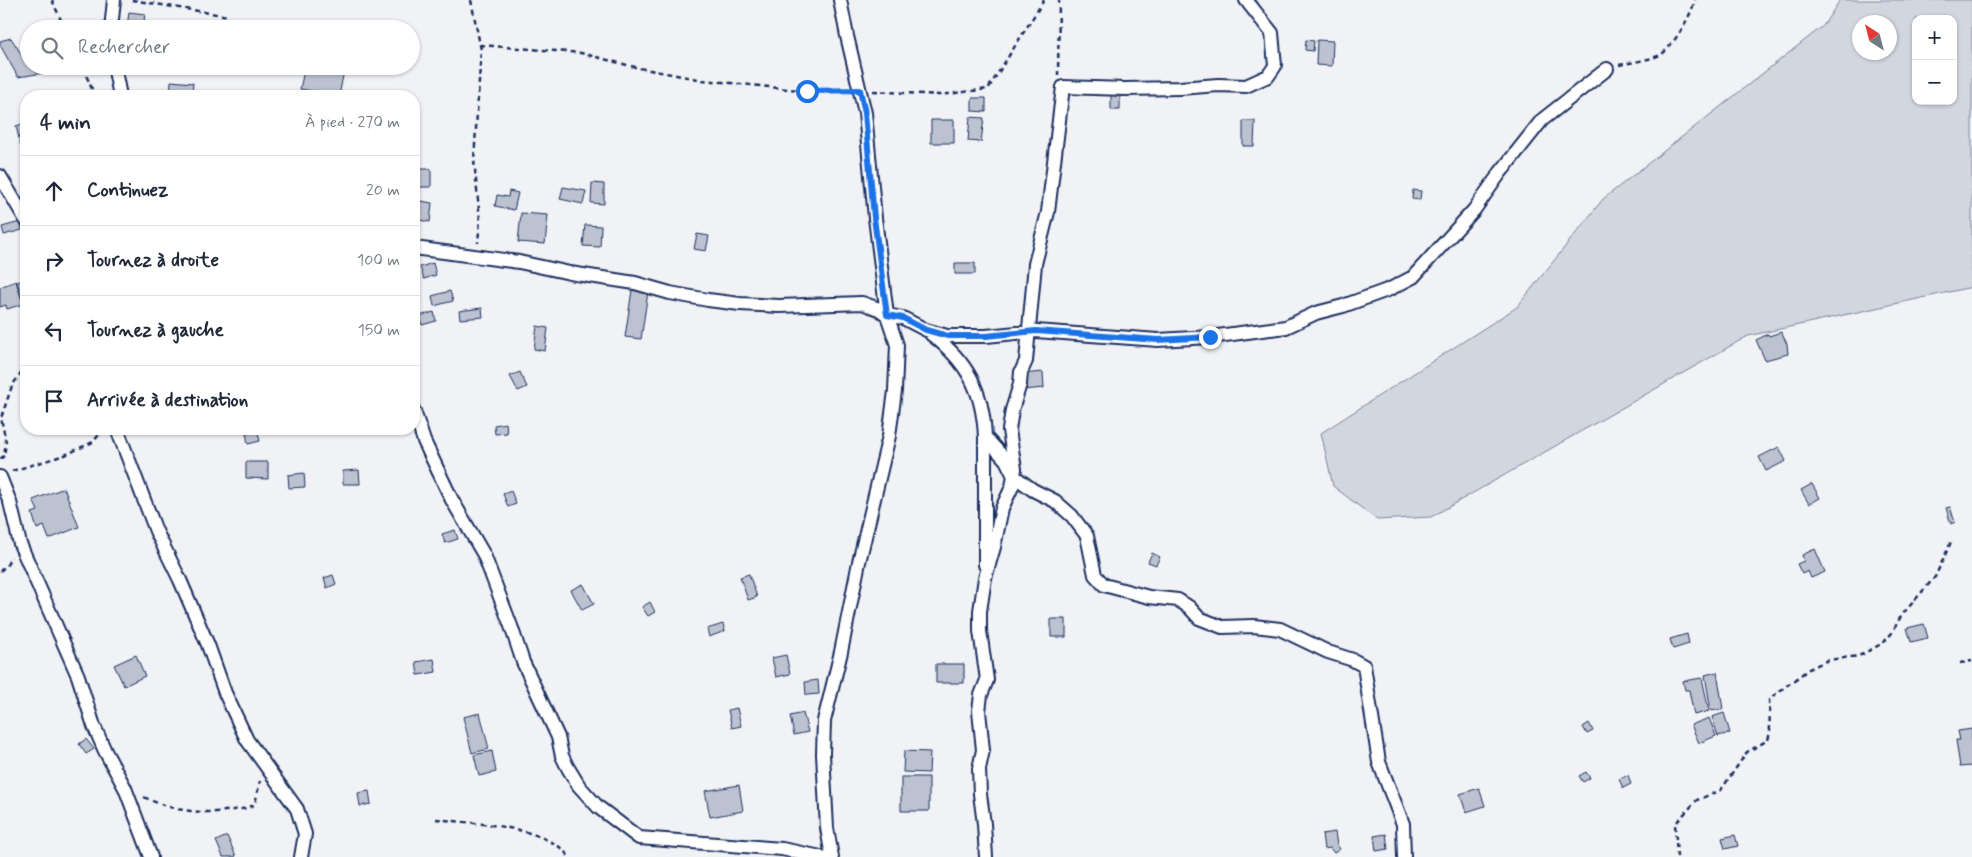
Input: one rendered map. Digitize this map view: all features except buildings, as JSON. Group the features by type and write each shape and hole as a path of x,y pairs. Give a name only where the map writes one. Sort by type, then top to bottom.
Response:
{"street":[{"path":"113,20 114,0"},
{"path":"832,857 827,828 823,754 824,721 841,652 858,562 889,436 895,391 897,345 887,315 874,218 865,113 840,0"},
{"path":"986,857 980,794 979,769 983,750 979,711 981,695 987,680 980,631 980,610 985,578 1002,508 1012,486 1014,476 1015,469 1009,430 1021,372 1026,361 1036,264 1048,212 1063,87 1125,89 1218,85 1246,86 1268,76 1275,66 1272,33 1246,0"},
{"path":"926,330 948,336 1061,332 1158,340 1255,332 1286,327 1316,313 1343,306 1390,289 1412,277 1474,210 1500,173 1542,120 1607,69"},
{"path":"116,75 119,90"},
{"path":"0,176 5,192 20,212"},
{"path":"5,192 20,196"},
{"path":"420,249 476,256 635,283 670,293 740,304 779,306 862,303 879,309 887,315 903,318 926,330 949,347 977,389 984,414 985,578"},
{"path":"420,429 452,500 484,556 512,626 523,662 558,737 562,756 579,786 598,807 639,838 782,849 821,857"},
{"path":"119,435 156,531 180,580 208,645 225,692 247,740 298,809 305,834 302,857"},
{"path":"985,438 1006,460 1014,476 1034,490 1055,501 1072,516 1087,536 1096,575 1104,586 1149,597 1178,600 1189,607 1199,618 1222,627 1254,626 1280,629 1328,652 1354,660 1364,666 1379,762 1403,824 1404,857"},
{"path":"3,474 20,544 78,676 94,726 124,788 151,857"}],"path":[{"path":"59,0 52,1 61,20"},
{"path":"132,0 228,16"},
{"path":"471,0 480,45 474,160 480,220 476,256"},
{"path":"480,45 581,53 639,68 703,80 807,91 860,90 938,95 988,89 1044,0"},
{"path":"1059,0 1058,78 1063,87"},
{"path":"1607,69 1661,55 1692,14 1695,0"},
{"path":"86,75 92,90"},
{"path":"0,459 4,456 6,442 1,418 12,386 20,374"},
{"path":"3,474 65,456 92,442 98,435"},
{"path":"1677,857 1674,824 1696,800 1721,790 1747,752 1768,740 1770,732 1769,699 1809,669 1828,660 1860,656 1883,643 1892,633 1901,616 1935,577 1951,542"},
{"path":"1960,663 1972,661"},
{"path":"124,788 159,804 187,811 218,812 250,808 255,804 262,770 266,766"},
{"path":"436,819 489,825 530,833 556,845 570,857"}],"shaded area":[{"path":"1840,0 1972,0 1972,287 1748,336 1431,517 1377,520 1333,486 1321,433 1517,307 1603,199 1823,26"}],"route":[{"path":"807,91 860,90 865,113 874,218 887,315 903,318 926,330 948,336 986,336 1036,331 1158,340 1210,337"}]}
